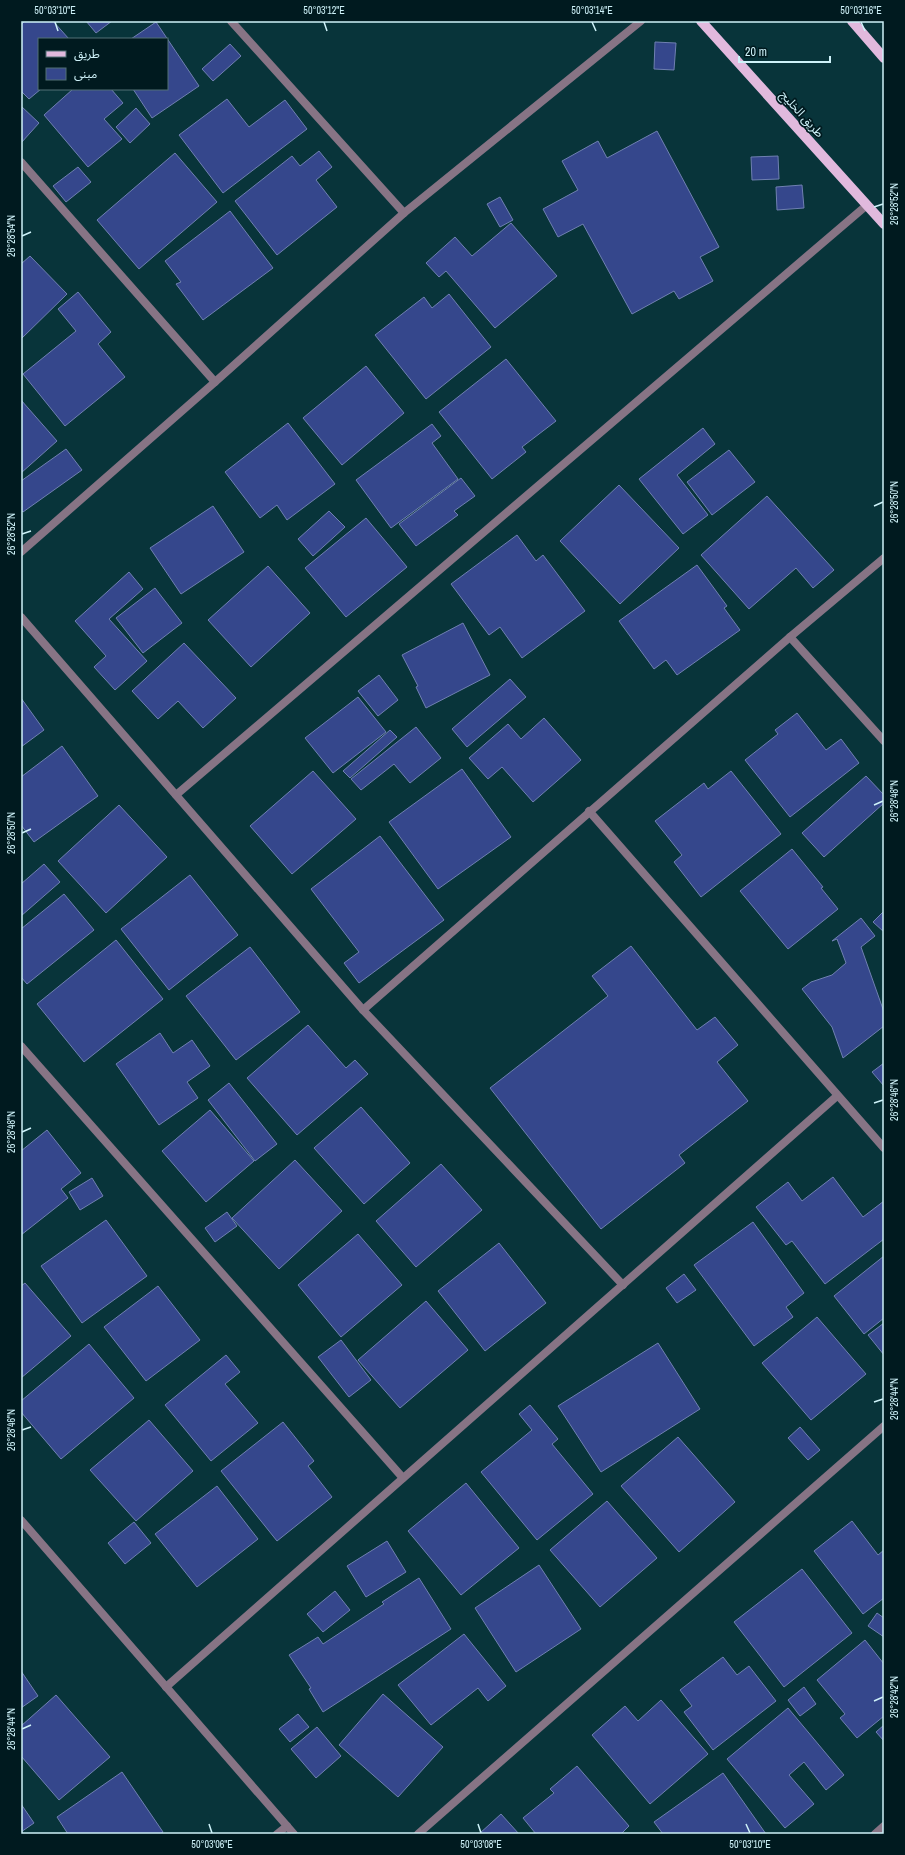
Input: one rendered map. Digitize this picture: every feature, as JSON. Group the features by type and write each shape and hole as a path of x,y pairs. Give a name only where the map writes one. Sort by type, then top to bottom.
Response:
{"main road":[{"name":"طريق الخليج","path":"701,21 884,224"},
{"path":"852,21 884,58"}],"street":[{"path":"231,21 404,213"},
{"path":"21,552 215,382 404,213 641,21"},
{"path":"22,167 215,382"},
{"path":"176,795 866,205"},
{"path":"363,1010 589,811 790,637 884,558"},
{"path":"21,617 363,1010 623,1285"},
{"path":"790,637 884,741"},
{"path":"589,811 884,1148"},
{"path":"21,1046 403,1478"},
{"path":"166,1687 837,1096"},
{"path":"418,1834 884,1426"},
{"path":"21,1520 294,1834"},
{"path":"277,1834 287,1826"},
{"path":"875,1834 884,1826"}],"building":[{"path":"25,21 53,21 68,38 38,38 38,90 40,90 29,99 21,91 21,25"},
{"path":"86,21 112,21 96,33"},
{"path":"156,22 167,38 132,38"},
{"path":"168,40 199,86 152,118 134,90 168,90"},
{"path":"655,42 676,43 674,70 654,69"},
{"path":"230,44 241,56 213,81 202,69"},
{"path":"72,90 112,90 123,103 104,119 122,139 88,167 44,115"},
{"path":"227,99 249,127 285,100 307,129 223,193 179,135"},
{"path":"21,106 39,123 21,143"},
{"path":"136,108 150,124 130,143 116,127"},
{"path":"657,131 719,247 700,257 713,281 679,299 674,291 632,314 583,224 558,237 543,209 578,190 562,161 598,141 607,158"},
{"path":"319,151 332,167 316,180 337,207 277,255 235,201 292,156 300,166"},
{"path":"175,153 217,202 139,269 97,220"},
{"path":"778,156 779,179 752,180 751,157"},
{"path":"78,167 91,182 66,202 53,186"},
{"path":"802,185 804,208 777,210 776,187"},
{"path":"500,197 513,220 500,227 487,204"},
{"path":"230,211 273,268 203,320 176,284 181,282 165,261"},
{"path":"511,223 557,276 495,328 446,271 439,277 426,263 455,237 472,256"},
{"path":"30,256 67,294 21,339 21,264"},
{"path":"78,292 111,332 98,344 125,377 65,426 23,374 76,331 58,309"},
{"path":"449,294 491,347 426,399 375,335 424,297 432,308"},
{"path":"506,359 556,421 522,447 526,452 492,479 439,412"},
{"path":"366,366 404,413 342,465 303,418"},
{"path":"21,400 57,441 21,473"},
{"path":"288,423 335,484 287,520 277,505 260,518 225,472"},
{"path":"432,424 441,436 432,443 458,479 391,528 356,480"},
{"path":"703,428 715,444 677,475 708,515 683,534 639,479"},
{"path":"66,449 82,470 23,512 21,510 21,481"},
{"path":"729,450 755,482 712,515 687,482"},
{"path":"461,478 475,496 454,511 458,515 416,546 399,524"},
{"path":"619,485 679,548 620,604 560,541"},
{"path":"767,496 834,570 813,588 796,568 749,609 701,555"},
{"path":"213,506 244,552 181,594 150,548"},
{"path":"329,511 345,527 313,556 298,539"},
{"path":"366,518 407,567 346,617 305,568"},
{"path":"517,535 536,561 543,555 585,611 522,658 500,627 489,635 451,584"},
{"path":"697,565 727,606 724,608 740,630 677,675 666,660 654,669 619,621"},
{"path":"268,566 310,613 251,667 208,620"},
{"path":"129,572 143,589 109,619 147,661 115,690 94,667 106,656 75,621"},
{"path":"155,588 182,623 143,653 116,618"},
{"path":"463,623 490,675 426,708 416,687 418,686 402,655"},
{"path":"184,643 236,698 203,728 178,701 158,719 132,691"},
{"path":"379,675 398,700 378,716 358,691"},
{"path":"510,679 526,697 467,747 452,729"},
{"path":"358,697 386,732 333,773 305,738"},
{"path":"21,698 44,730 21,747"},
{"path":"797,713 826,750 841,739 859,763 790,817 745,760 778,734 775,730"},
{"path":"544,718 581,760 533,802 502,767 488,779 469,758 508,724 521,739"},
{"path":"416,727 441,758 410,783 394,764 361,790 351,779"},
{"path":"390,730 397,737 350,778 343,771"},
{"path":"62,746 98,796 34,842 21,825 21,777"},
{"path":"462,769 511,837 438,889 389,822"},
{"path":"313,771 356,819 292,874 250,826"},
{"path":"731,771 781,834 701,897 674,862 682,855 655,821 704,783 708,789"},
{"path":"866,776 884,795 884,803 824,857 802,833"},
{"path":"119,805 167,857 106,913 58,861"},
{"path":"380,836 444,920 359,983 344,963 359,952 311,889"},
{"path":"792,849 823,887 821,888 838,909 788,949 740,891"},
{"path":"44,864 60,882 21,916 21,884"},
{"path":"190,875 238,935 169,990 121,929"},
{"path":"64,894 94,930 27,984 21,977 21,929"},
{"path":"884,911 884,932 873,922"},
{"path":"861,918 875,936 861,947 884,1012 884,1026 843,1058 832,1027 802,989 811,982 832,975 846,963 837,939 832,941"},
{"path":"116,940 163,999 84,1062 37,1004"},
{"path":"631,946 697,1030 715,1017 738,1045 717,1062 748,1101 679,1155 685,1163 601,1229 490,1088 608,996 592,976"},
{"path":"250,947 300,1012 236,1060 186,996"},
{"path":"308,1025 346,1068 355,1060 368,1074 297,1135 247,1078"},
{"path":"160,1033 173,1053 192,1040 210,1066 187,1082 198,1098 159,1125 116,1064"},
{"path":"884,1063 884,1086 872,1072"},
{"path":"229,1083 277,1144 255,1161 208,1100"},
{"path":"361,1107 410,1163 364,1204 314,1148"},
{"path":"210,1110 254,1161 206,1202 162,1151"},
{"path":"47,1130 81,1173 61,1189 68,1198 21,1235 21,1151"},
{"path":"295,1160 342,1211 279,1269 232,1218"},
{"path":"441,1164 482,1210 416,1267 376,1221"},
{"path":"833,1177 863,1217 884,1201 884,1239 825,1284 792,1241 786,1245 756,1207 788,1182 802,1201"},
{"path":"92,1178 103,1196 80,1210 69,1192"},
{"path":"227,1212 237,1226 215,1242 205,1228"},
{"path":"106,1220 147,1276 82,1323 41,1266"},
{"path":"753,1222 804,1293 786,1307 793,1317 754,1346 694,1265"},
{"path":"358,1234 402,1285 341,1337 298,1285"},
{"path":"499,1243 546,1303 485,1351 438,1291"},
{"path":"884,1256 884,1318 864,1334 834,1296"},
{"path":"684,1274 696,1290 677,1303 666,1288"},
{"path":"25,1283 71,1336 21,1378 21,1286"},
{"path":"158,1286 200,1340 146,1381 104,1327"},
{"path":"426,1301 468,1350 400,1408 358,1360"},
{"path":"817,1317 866,1374 811,1420 762,1363"},
{"path":"884,1323 884,1355 868,1335"},
{"path":"341,1340 371,1380 349,1397 318,1357"},
{"path":"658,1343 700,1409 601,1472 558,1406"},
{"path":"89,1344 134,1398 61,1459 21,1412 21,1401"},
{"path":"226,1355 240,1372 225,1384 258,1423 211,1461 165,1405"},
{"path":"530,1405 558,1439 552,1444 593,1494 537,1540 481,1472 532,1430 519,1414"},
{"path":"149,1420 193,1471 136,1521 90,1470"},
{"path":"283,1422 314,1461 308,1466 332,1497 277,1541 221,1471"},
{"path":"800,1427 820,1450 808,1460 788,1438"},
{"path":"678,1437 735,1502 679,1552 621,1486"},
{"path":"466,1483 519,1548 461,1595 408,1531"},
{"path":"217,1486 258,1539 197,1587 155,1534"},
{"path":"607,1501 657,1558 600,1607 550,1550"},
{"path":"852,1521 878,1555 884,1550 884,1598 863,1614 814,1551"},
{"path":"134,1522 151,1543 125,1564 108,1543"},
{"path":"387,1541 406,1572 366,1597 347,1566"},
{"path":"539,1565 581,1629 516,1672 475,1608"},
{"path":"802,1569 852,1633 784,1687 734,1622"},
{"path":"419,1578 451,1629 323,1712 309,1689 311,1688 289,1655 318,1637 323,1644 384,1604 382,1602"},
{"path":"335,1591 350,1610 323,1632 307,1614"},
{"path":"877,1613 884,1618 884,1637 868,1626"},
{"path":"464,1634 506,1686 488,1701 478,1688 431,1725 398,1685"},
{"path":"865,1640 884,1664 884,1716 857,1738 840,1718 845,1714 817,1680"},
{"path":"723,1657 737,1675 749,1666 776,1701 713,1750 684,1712 692,1706 680,1690"},
{"path":"21,1671 38,1696 21,1708"},
{"path":"804,1687 816,1704 800,1716 788,1700"},
{"path":"383,1694 443,1747 398,1797 339,1745"},
{"path":"56,1695 110,1757 59,1800 21,1756 21,1726"},
{"path":"661,1700 708,1754 650,1804 592,1735 625,1706 638,1721"},
{"path":"788,1708 844,1775 826,1790 804,1762 789,1775 814,1804 785,1828 727,1759"},
{"path":"298,1714 309,1727 290,1742 279,1729"},
{"path":"884,1725 884,1741 876,1732"},
{"path":"317,1727 341,1756 316,1778 291,1749"},
{"path":"577,1766 629,1826 621,1834 536,1834 523,1818 554,1793 550,1789"},
{"path":"122,1772 163,1832 160,1834 68,1834 57,1817"},
{"path":"723,1773 766,1834 663,1834 654,1822"},
{"path":"21,1804 34,1823 21,1832"},
{"path":"501,1814 519,1834 479,1834"}]}
